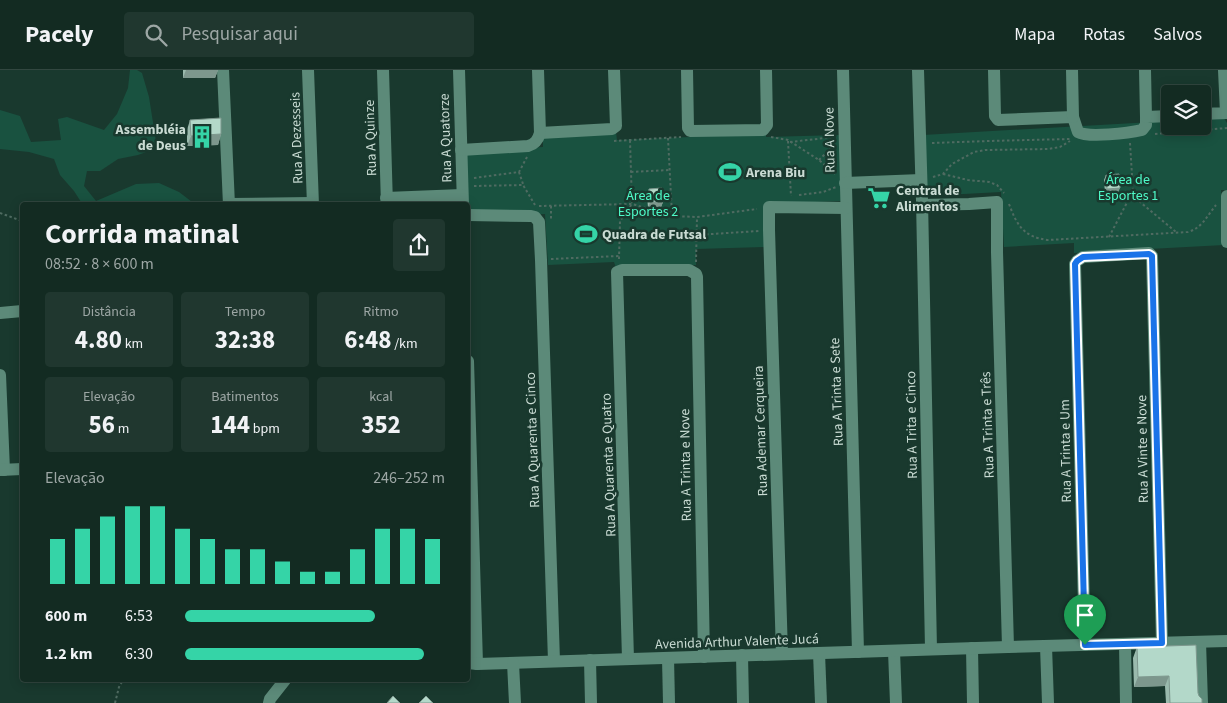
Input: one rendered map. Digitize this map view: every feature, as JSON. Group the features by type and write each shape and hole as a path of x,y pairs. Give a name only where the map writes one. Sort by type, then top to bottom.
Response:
{"street":[{"path":"223,70 229,202"},
{"name":"Rua A Dezesseis","path":"308,70 312,202"},
{"name":"Rua A Quinze","path":"383,70 386,201"},
{"name":"Rua A Quatorze","path":"459,70 462,192"},
{"path":"461,150 528,146 533,144 540,133 538,70"},
{"path":"540,133 612,135 616,126 614,70"},
{"path":"687,70 689,134 767,134 766,70"},
{"name":"Rua A Nove","path":"843,70 846,208"},
{"name":"Rua A Trita e Cinco","path":"918,70 931,649"},
{"path":"994,70 995,116 998,120 1073,117"},
{"path":"1072,70 1073,117 1078,132 1082,134 1129,133 1142,130 1146,125 1145,70"},
{"path":"1211,114 1226,113 1224,70"},
{"path":"1146,117 1161,116"},
{"path":"845,184 921,180"},
{"path":"386,201 462,192"},
{"path":"1224,197 1226,196 1227,242"},
{"path":"922,202 969,204 1003,199"},
{"name":"Rua A Trinta e Três","path":"1003,199 997,252 1008,647"},
{"path":"770,207 846,208"},
{"name":"Rua Ademar Cerqueira","path":"770,207 769,230 782,654"},
{"name":"Rua A Trinta e Sete","path":"846,208 858,652"},
{"name":"Rua A Quarenta e Cinco","path":"470,215 531,216 538,219 539,222 542,260 554,662"},
{"name":"Rua A Vinte e Nove","path":"1080,258 1151,254 1152,256 1162,643"},
{"name":"Rua A Trinta e Um","path":"1080,258 1075,264 1085,645"},
{"path":"619,270 689,270 696,274"},
{"name":"Rua A Quarenta e Quatro","path":"619,270 628,659"},
{"name":"Rua A Trinta e Nove","path":"696,274 704,656"},
{"path":"0,313 20,311"},
{"path":"0,375 2,470 20,469"},
{"path":"470,512 472,664"},
{"path":"1200,642 1202,703"},
{"name":"Avenida Arthur Valente Jucá","path":"472,664 931,649 1227,642"},
{"path":"1125,644 1126,703"},
{"path":"1046,646 1048,703"},
{"path":"972,648 973,703"},
{"path":"894,651 896,703"},
{"path":"819,653 820,703"},
{"path":"742,656 743,703"},
{"path":"668,658 669,703"},
{"path":"590,660 591,703"},
{"path":"513,663 515,703"},
{"path":"269,703 283,682"}],"path":[{"path":"1216,128 1227,128"},
{"path":"612,135 630,140 668,138 689,134"},
{"path":"767,134 789,141 819,160 845,184 823,192 799,195"},
{"path":"789,141 844,136"},
{"path":"819,160 844,136"},
{"path":"1129,136 1135,196 1177,232"},
{"path":"668,138 672,216"},
{"path":"943,174 952,164 974,152 985,150 1048,149 1060,147 1072,139"},
{"path":"619,270 620,221 632,204 630,140"},
{"path":"789,141 791,196"},
{"path":"462,192 519,172 533,144"},
{"path":"632,172 670,170"},
{"path":"519,172 523,184 536,206 632,204 672,216 697,217 770,207"},
{"path":"921,180 943,174 997,185 1017,224 1035,237 1048,240 1188,232 1200,226 1224,197"},
{"path":"462,192 523,184"},
{"path":"1109,237 1133,191"},
{"path":"0,213 20,220"},
{"path":"696,274 697,217"},
{"path":"696,235 769,230"},
{"path":"542,260 619,256"},
{"path":"115,703 119,686 122,682"}],"green space":[{"path":"130,70 137,70 142,73 149,97 157,148 138,155 118,159 100,171 87,171 84,186 96,201 136,184 159,183 179,192 192,202 81,202 60,175 54,159 29,152 0,149 0,110 20,116 31,142 61,140 58,119 67,117 104,130 117,114 128,88"},
{"name":"Área de Esportes 1","path":"1224,118 1227,123 1227,190 1221,190 1224,245 1074,253 1074,243 1004,247 1001,192 926,196 923,135 1161,122 1161,135 1211,135 1211,119"},
{"name":"Área de Esportes 2","path":"766,127 766,137 839,135 841,201 765,204 766,247 696,249 696,265 616,268 614,262 548,265 545,214 470,218 470,202 467,202 463,151 543,147 543,136 616,132 617,140 690,137"}],"building":[{"path":"221,118 221,134 191,136 190,120"},
{"path":"1119,174 1120,188 1107,189 1106,175"},
{"path":"662,188 663,202 650,202 649,189"},
{"path":"1196,645 1198,693 1202,703 1170,703 1169,676 1138,677 1137,647"},
{"path":"393,696 400,703 387,703"},
{"path":"426,696 433,703 419,703"}],"place":[{"name":"Assembléia de Deus","path":"202,137"},
{"name":"Arena Biu","path":"730,172"},
{"name":"Central de Alimentos","path":"879,198"},
{"name":"Quadra de Futsal","path":"586,234"}],"route":[{"path":"1151,254 1162,643 1085,645 1075,264 1083,257 1151,254"}]}
